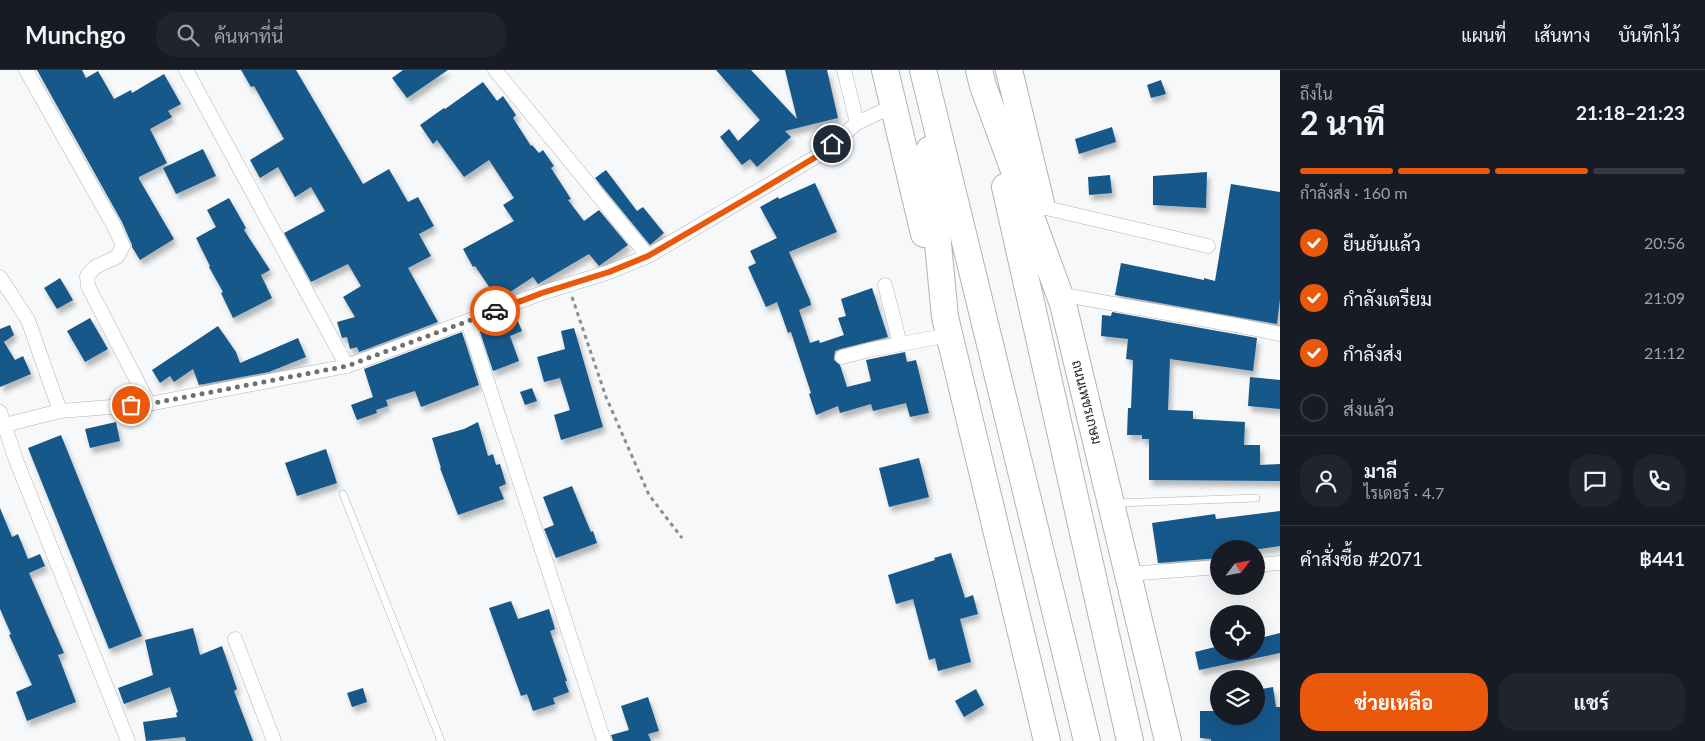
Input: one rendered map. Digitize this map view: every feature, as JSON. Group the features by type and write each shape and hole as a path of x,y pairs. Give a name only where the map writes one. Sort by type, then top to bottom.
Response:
{"highway":[{"path":"885,70 1047,741"},
{"path":"923,70 947,326"},
{"path":"923,70 1088,741"},
{"path":"1009,70 1062,299"},
{"path":"981,78 1130,741"},
{"name":"ถนนเพชรเกษม","path":"981,78 1062,299 1168,741"}],"street":[{"path":"26,70 114,226 123,246 118,257 95,268 87,276 88,286 149,404"},
{"path":"186,70 347,366"},
{"path":"495,70 648,256"},
{"path":"844,70 857,123"},
{"path":"128,741 16,460 3,418 60,411 149,404 347,366 568,284 609,272 648,256 819,155 857,123 893,106"},
{"path":"1042,207 1208,246"},
{"path":"0,277 28,320 60,411"},
{"path":"885,285 900,344"},
{"path":"1062,299 1108,304 1280,334"},
{"path":"468,322 604,741"},
{"path":"842,357 900,344 947,326"},
{"path":"1265,564 1280,564"},
{"path":"1128,574 1210,568"},
{"path":"235,639 274,741"}],"lane":[{"path":"343,494 441,741"},
{"path":"1111,504 1256,498"}],"path":[{"path":"568,284 606,397 649,495 682,538"}],"building":[{"path":"37,70 82,70 86,78 98,71 114,99 131,90 132,93 164,74 181,104 168,111 172,117 150,129 167,163 139,177 139,179 174,239 140,260 132,247 122,222"},
{"path":"241,70 296,70 363,184 389,169 408,202 418,197 434,226 419,234 431,256 408,268 438,322 359,352 357,347 350,349 347,337 342,338 337,322 355,317 343,297 361,286 348,264 311,282 284,233 325,211 311,187 295,197 278,167 260,178 250,160 284,139 254,86 251,87"},
{"path":"403,70 448,70 407,98 392,78"},
{"path":"716,70 751,70 797,119 785,70 827,70 838,118 785,131 791,137 757,167 750,159 742,165 720,137 729,129 738,141 760,120"},
{"path":"1161,80 1166,94 1151,98 1147,85"},
{"path":"483,82 497,101 503,96 516,115 513,118 531,146 539,153 543,150 554,166 551,168 571,199 568,200 584,221 599,210 628,245 599,266 589,254 538,284 533,277 498,300 475,266 473,267 463,249 514,221 503,205 514,198 489,160 464,177 437,140 433,144 420,125"},
{"path":"1112,127 1116,142 1079,154 1075,139"},
{"path":"203,149 216,176 176,194 163,168"},
{"path":"606,170 637,211 643,207 664,233 650,245 595,178"},
{"path":"1207,172 1206,208 1153,205 1153,176"},
{"path":"1110,175 1112,193 1089,195 1088,177"},
{"path":"815,183 837,232 789,252 810,300 811,305 799,310 810,343 819,340 820,343 844,335 838,318 846,316 841,299 872,288 888,337 835,351 834,360 840,365 847,387 871,381 866,360 905,352 907,362 916,360 929,413 910,417 906,403 873,411 871,404 840,413 838,406 816,415 809,394 811,393 791,332 788,333 777,302 766,307 748,267 756,263 750,251 777,238 760,207 778,197 779,199"},
{"path":"1231,184 1280,192 1280,299 1277,324 1115,295 1121,263 1215,281"},
{"path":"229,198 246,228 244,230 270,270 261,275 272,298 233,318 221,293 223,292 196,238 216,227 207,210"},
{"path":"60,278 73,300 57,309 44,288"},
{"path":"1112,312 1257,338 1253,371 1170,359 1168,410 1193,411 1193,419 1245,422 1244,445 1260,445 1260,465 1280,464 1280,481 1149,480 1149,439 1142,439 1142,435 1127,435 1128,408 1131,408 1133,360 1126,359 1128,339 1101,336 1102,315 1111,316"},
{"path":"90,318 108,349 85,362 67,331"},
{"path":"504,319 506,324 517,319 522,331 510,336 519,361 493,371 479,329"},
{"path":"10,325 14,335 4,342 15,360 23,356 31,374 0,387 0,329"},
{"path":"218,326 236,352 240,363 298,338 306,357 269,372 199,385 193,369 174,382 170,376 160,383 152,370"},
{"path":"574,328 603,427 561,440 554,415 570,410 560,378 544,382 537,357 565,349 561,331"},
{"path":"462,332 479,385 421,407 415,391 386,400 388,406 376,410 377,413 357,420 351,405 373,397 364,369"},
{"path":"1250,377 1280,380 1280,409 1248,406"},
{"path":"532,388 537,401 525,405 520,392"},
{"path":"116,422 120,441 90,448 85,429"},
{"path":"478,422 488,456 493,454 496,465 500,464 506,484 499,487 504,499 458,515 440,468 432,438 464,429"},
{"path":"61,435 142,636 109,649 28,448"},
{"path":"326,449 337,483 297,496 285,463"},
{"path":"919,458 929,497 889,507 879,468"},
{"path":"572,486 597,543 556,558 544,529 554,525 543,497"},
{"path":"0,508 12,537 18,534 28,559 40,554 45,566 29,573 64,653 58,655 76,702 27,721 16,692 32,685 9,635 11,634 0,609"},
{"path":"1280,511 1280,546 1265,548 1265,540 1210,540 1210,559 1158,563 1152,523 1215,514 1216,519"},
{"path":"951,553 965,598 973,595 978,614 960,619 971,662 938,671 935,658 929,660 913,599 896,604 888,575"},
{"path":"511,601 518,619 549,609 555,629 550,631 567,681 565,681 569,692 553,698 555,704 533,711 527,694 521,696 489,608"},
{"path":"193,628 200,655 222,646 237,689 234,691 253,741 186,741 185,737 146,741 143,722 177,717 176,713 178,712 170,687 124,704 118,688 153,675 145,640"},
{"path":"1280,633 1280,653 1265,656 1265,637"},
{"path":"1210,648 1210,660 1247,660 1199,670 1195,652"},
{"path":"1273,687 1276,707 1280,707 1280,741 1211,741 1211,739 1200,738 1200,711 1210,711 1210,725 1265,725 1265,688"},
{"path":"363,688 367,702 352,707 347,693"},
{"path":"976,689 984,705 964,717 955,701"},
{"path":"648,697 659,731 648,734 651,741 613,741 611,735 629,730 621,706"}],"way so far":[{"path":"131,405 149,404 347,366 495,311"}],"route":[{"path":"495,311 542,293 609,272 648,256 819,155 832,144"}]}
